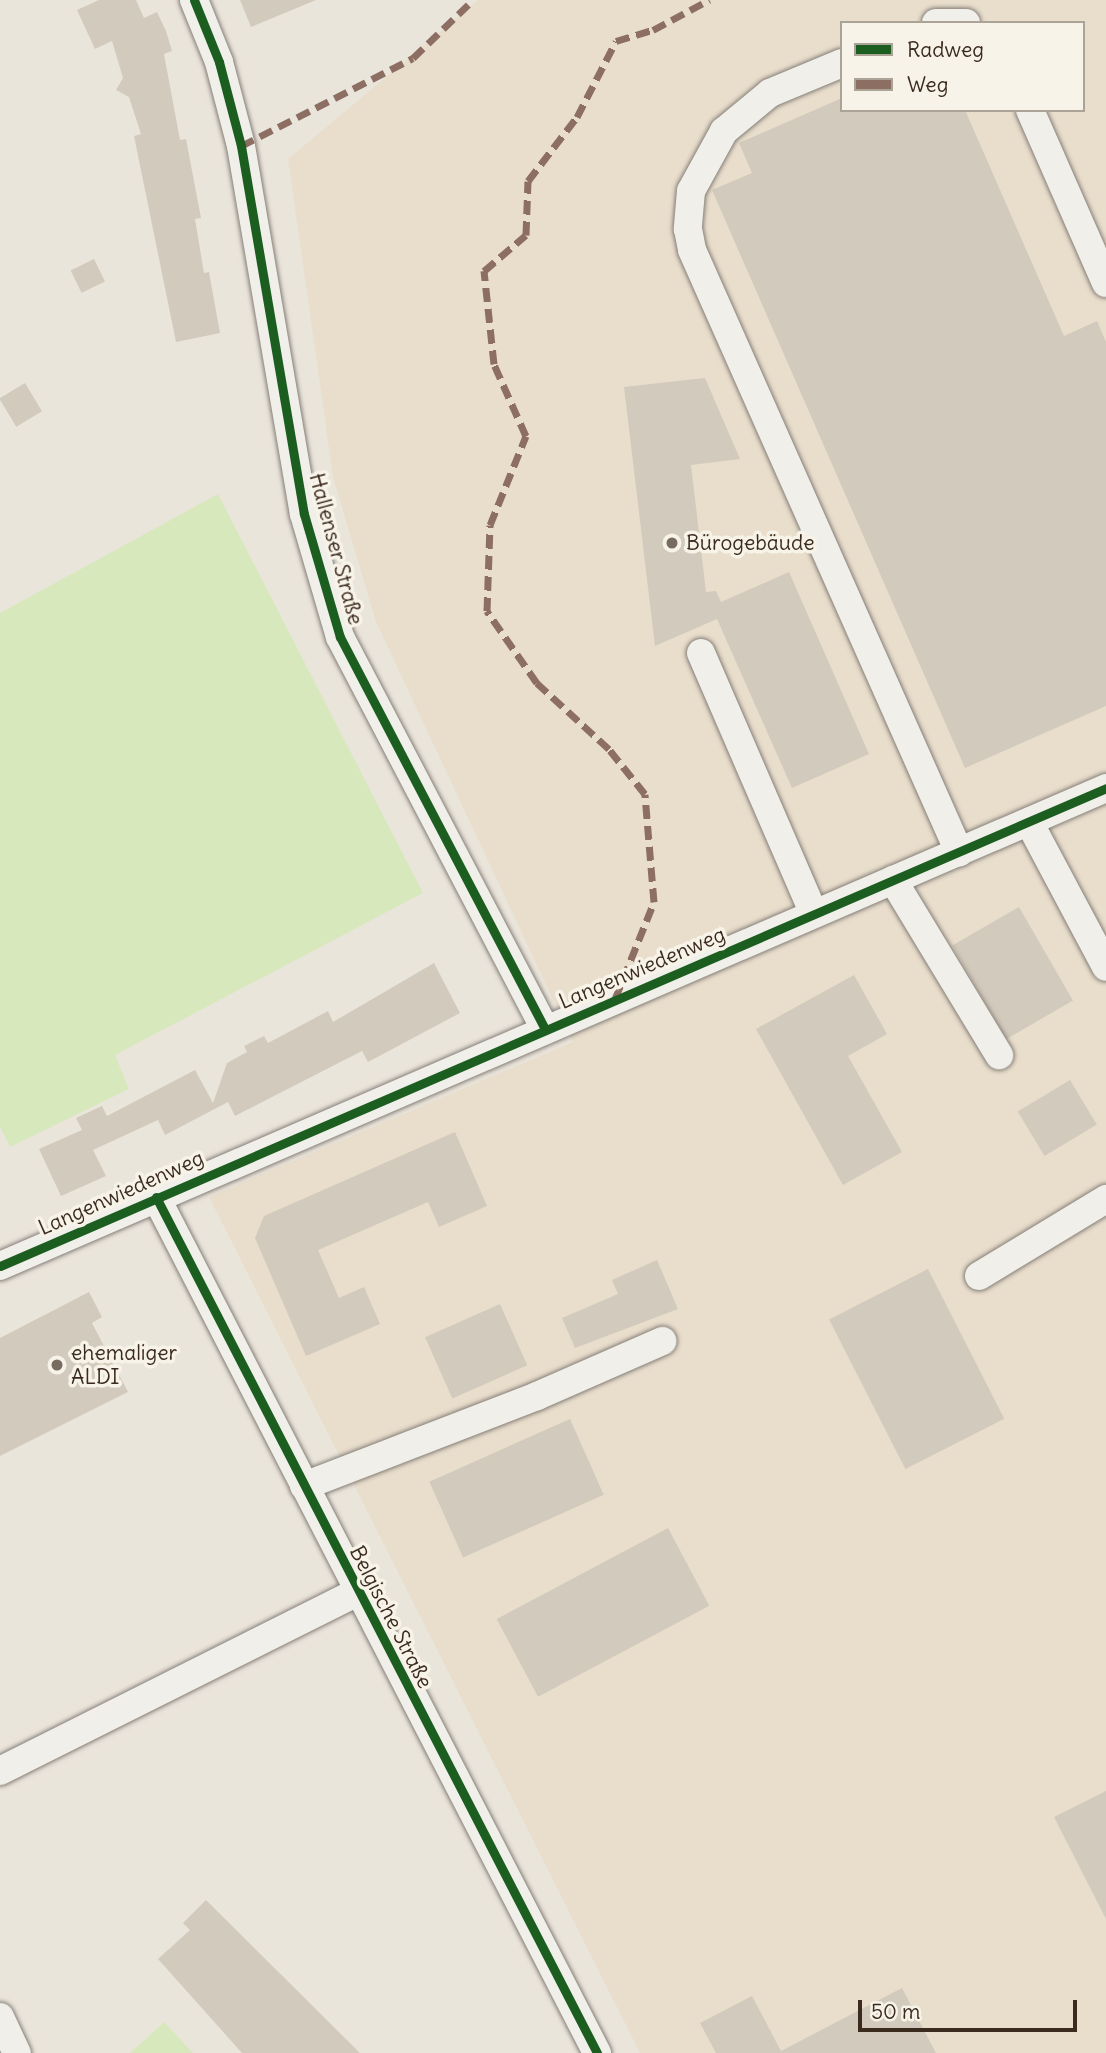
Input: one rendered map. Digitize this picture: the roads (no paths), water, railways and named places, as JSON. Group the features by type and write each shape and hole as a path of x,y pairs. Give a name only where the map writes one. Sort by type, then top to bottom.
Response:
{"street":[{"name":"Hallenser Straße","path":"194,0 219,62 241,146 304,514 341,637 544,1029"},
{"path":"840,64 770,93 724,131 691,191 688,229 692,250 959,852"},
{"path":"1031,112 1106,283"},
{"path":"701,653 814,914"},
{"name":"Langenwiedenweg","path":"0,1266 156,1196 1106,788"},
{"path":"1029,822 1106,967"},
{"path":"894,880 999,1055"},
{"name":"Belgische Straße","path":"156,1196 597,2053"},
{"path":"979,1276 1106,1199"},
{"path":"304,1486 537,1396 662,1341"},
{"name":"Belgische Straße","path":"0,1770 358,1592"},
{"path":"0,2017 17,2053"}],"place":[{"name":"Bürogebäude","path":"672,543"},
{"name":"ehemaliger ALDI","path":"57,1365"}]}
